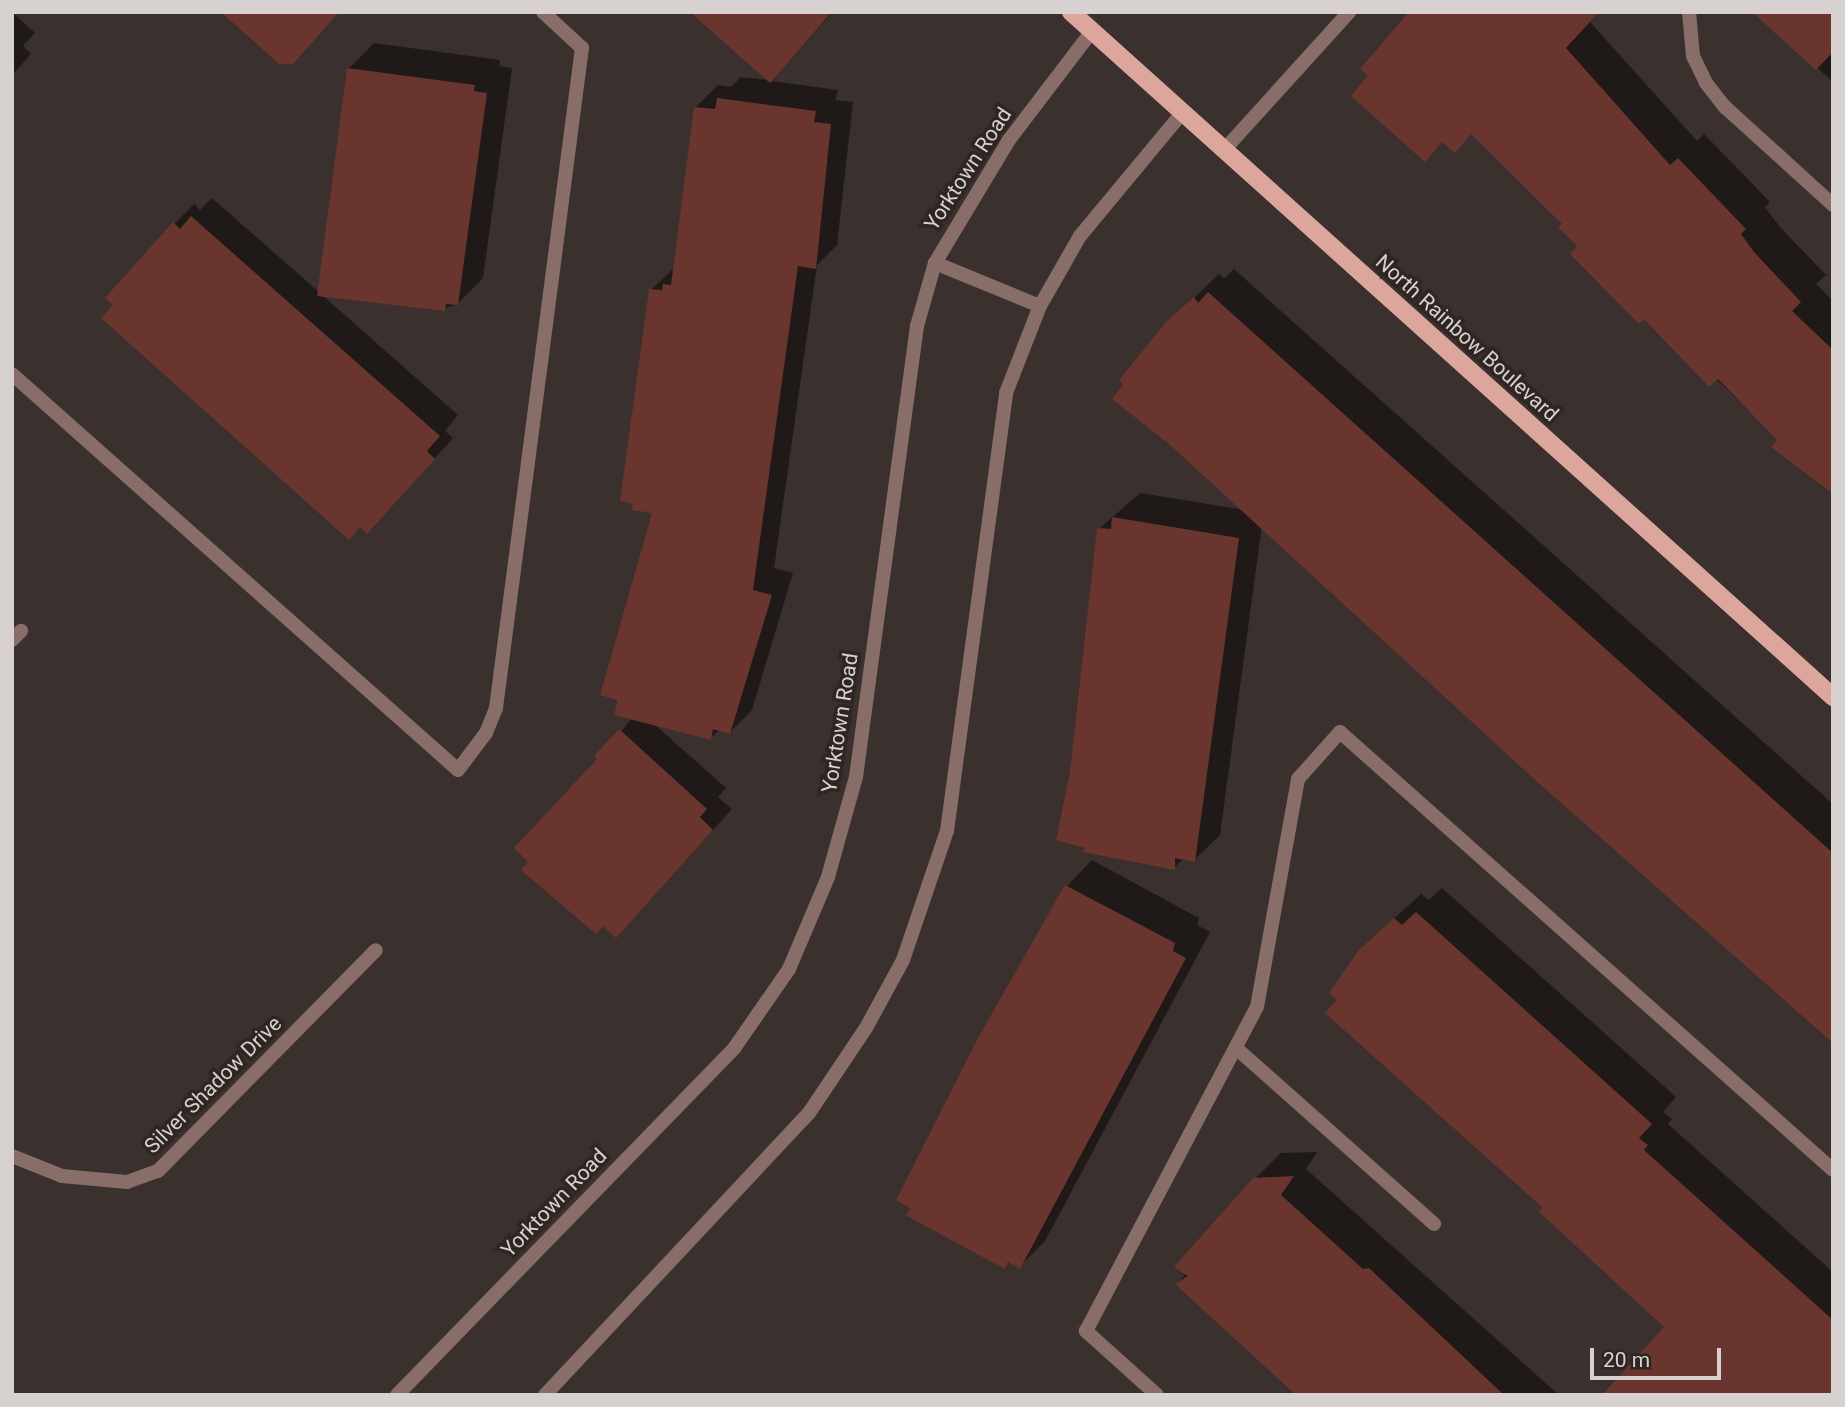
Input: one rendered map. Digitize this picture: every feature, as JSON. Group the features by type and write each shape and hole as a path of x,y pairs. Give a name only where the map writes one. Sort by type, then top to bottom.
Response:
{"main road":[{"name":"North Rainbow Boulevard","path":"1071,12 1833,697"}],"street":[{"path":"12,374 458,770 486,733 496,708 582,48 543,12"},
{"path":"1224,150 1349,12"},
{"path":"1689,12 1693,56 1706,83 1725,107 1833,205"},
{"name":"Yorktown Road","path":"397,1395 735,1047 789,969 828,877 856,777 917,327 934,262 1009,140 1092,31"},
{"path":"545,1395 809,1113 866,1028 903,960 947,831 1006,393 1040,306 1080,236 1182,113"},
{"path":"934,262 1040,306"},
{"path":"1157,1395 1086,1331 1257,1007 1297,779 1340,733 1833,1171"},
{"name":"Silver Shadow Drive","path":"12,1156 62,1176 127,1182 158,1171 376,950"},
{"path":"1236,1048 1434,1224"}],"building":[{"path":"221,12 339,12 293,64 279,64"},
{"path":"690,12 832,12 770,83"},
{"path":"1409,12 1599,12 1566,48 1670,165 1678,158 1746,229 1741,234 1754,252 1801,302 1792,311 1833,350 1833,494 1771,447 1777,440 1718,379 1709,387 1644,319 1639,324 1570,254 1577,246 1558,227 1562,224 1471,134 1455,153 1442,142 1425,162 1351,96 1368,75 1360,69"},
{"path":"1752,12 1833,12 1833,52 1816,70"},
{"path":"347,68 475,85 474,91 487,93 458,305 446,304 445,311 317,296"},
{"path":"717,98 816,111 814,122 831,124 816,269 798,266 753,590 772,595 730,734 713,729 711,740 614,715 618,700 600,695 652,513 632,510 633,504 620,501 649,289 662,290 663,284 671,285 694,107 715,109"},
{"path":"191,216 440,436 427,451 435,459 367,534 360,527 349,540 101,318 113,305 105,298 173,222 180,229"},
{"path":"1208,292 1833,853 1833,1043 1533,778 1169,444 1112,399 1123,385 1119,380 1167,321 1194,297 1198,303"},
{"path":"1112,517 1239,538 1195,862 1175,858 1175,870 1083,852 1085,848 1056,840 1070,772 1097,528 1111,529"},
{"path":"619,729 707,809 700,817 713,830 616,938 603,926 596,934 521,870 528,862 514,848 597,759 594,756"},
{"path":"1065,885 1175,943 1173,951 1186,958 1020,1269 1008,1262 1005,1269 905,1215 911,1209 896,1200 979,1036"},
{"path":"1416,912 1652,1124 1639,1138 1648,1145 1644,1150 1833,1320 1833,1395 1602,1395 1664,1327 1538,1211 1543,1208 1325,1013 1337,1000 1329,993 1358,951 1394,918 1402,925"},
{"path":"1294,1176 1281,1195 1363,1269 1369,1268 1504,1395 1296,1395 1175,1284 1188,1276 1174,1267 1253,1178"}]}
